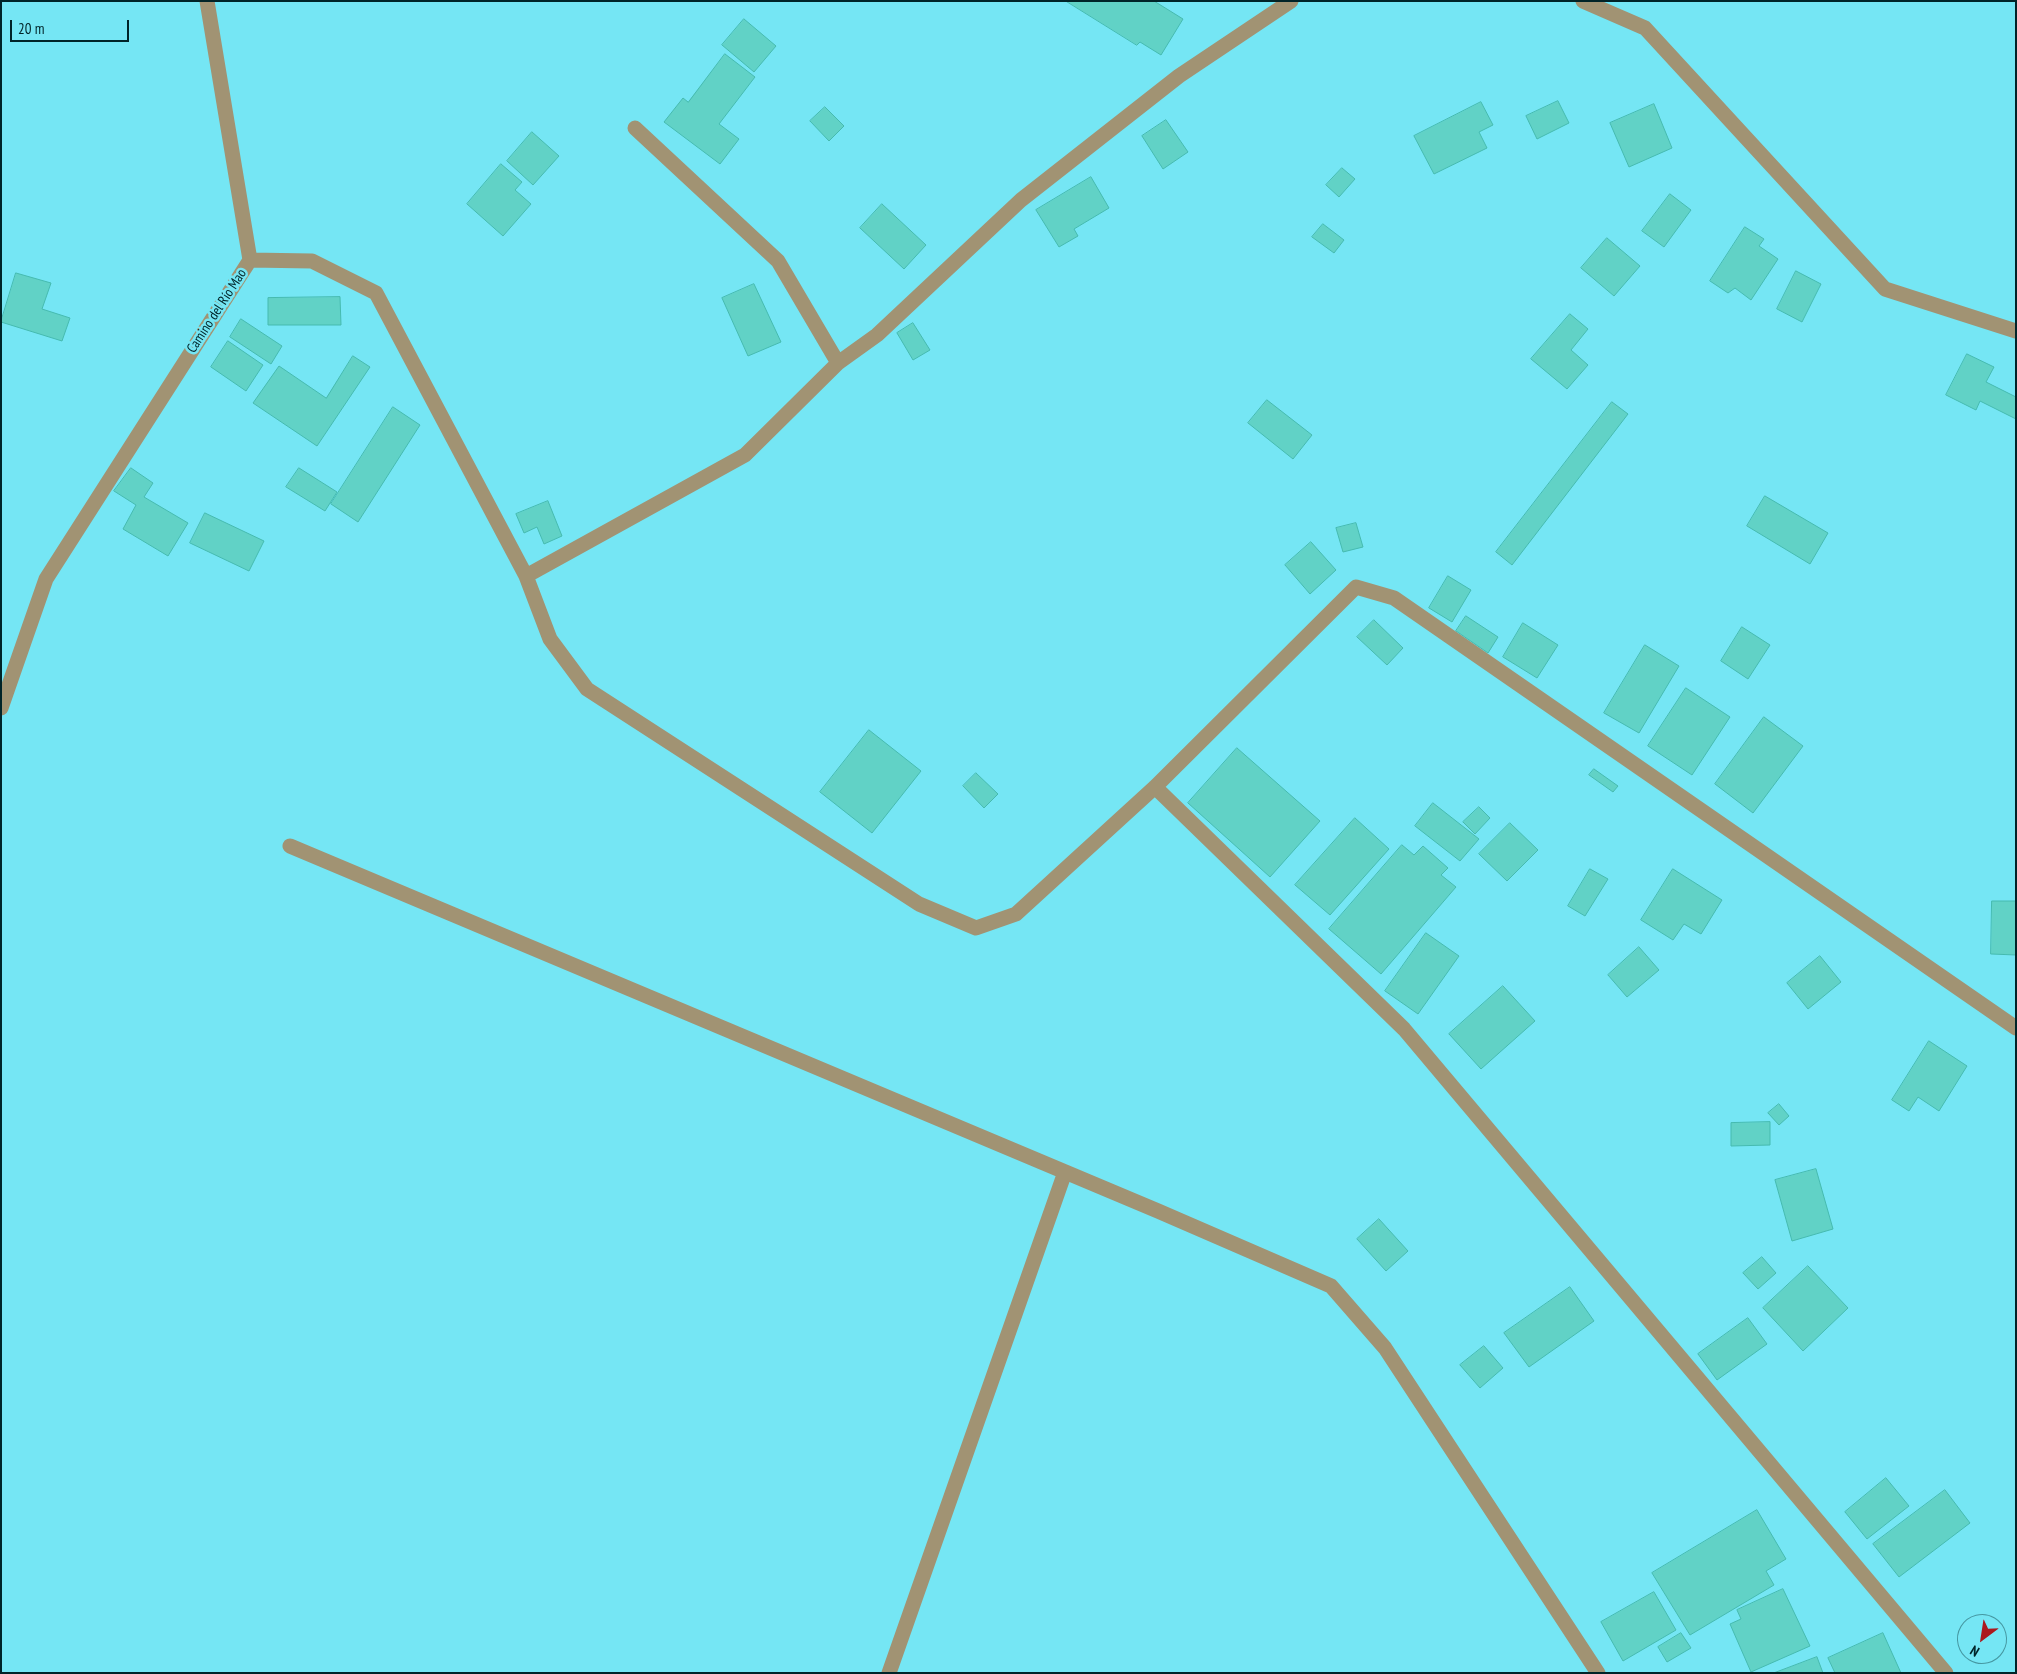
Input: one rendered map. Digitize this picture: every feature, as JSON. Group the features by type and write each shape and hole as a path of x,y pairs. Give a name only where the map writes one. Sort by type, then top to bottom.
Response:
{"street":[{"path":"208,1 250,260"},
{"path":"526,576 745,455 838,363 877,335 1028,194 1179,76 1291,1"},
{"path":"1583,1 1645,28 1885,289 2016,331"},
{"path":"635,128 778,261 838,363"},
{"name":"Camino del Río Mao","path":"1,708 46,579 250,260 312,261 376,293 526,576 550,638 587,688 919,904 976,928 1016,914 1155,787 1356,587 1394,598 2016,1028"},
{"path":"1155,787 1404,1029 1946,1673"},
{"path":"290,846 1331,1286 1385,1348 1598,1673"},
{"path":"889,1673 1065,1172"}],"building":[{"path":"1066,1 1154,1 1183,19 1161,55 1140,42 1137,45"},
{"path":"744,19 776,46 754,72 722,45"},
{"path":"725,54 755,77 719,124 739,139 720,164 664,122 683,98 688,102"},
{"path":"1558,101 1569,123 1537,139 1526,116"},
{"path":"1481,102 1493,125 1479,132 1487,148 1434,174 1414,136"},
{"path":"1654,104 1672,148 1629,167 1610,123"},
{"path":"825,107 844,126 829,141 810,121"},
{"path":"1166,120 1188,152 1163,169 1142,136"},
{"path":"532,132 559,156 533,185 507,161"},
{"path":"501,164 522,182 515,190 531,204 503,236 467,204"},
{"path":"1342,168 1355,179 1339,197 1326,185"},
{"path":"1091,177 1109,208 1074,229 1078,236 1059,247 1036,210"},
{"path":"1670,194 1691,210 1664,247 1642,231"},
{"path":"882,204 926,245 904,269 860,228"},
{"path":"1323,224 1344,240 1334,253 1312,237"},
{"path":"1745,227 1764,239 1759,246 1778,259 1751,300 1735,288 1728,293 1710,281"},
{"path":"1607,238 1640,266 1614,296 1581,268"},
{"path":"1796,271 1821,284 1802,322 1777,309"},
{"path":"16,273 51,283 42,309 70,318 62,341 1,322"},
{"path":"754,284 781,342 748,356 722,298"},
{"path":"340,297 341,325 268,325 268,298"},
{"path":"1570,314 1588,329 1571,350 1588,365 1567,389 1531,359"},
{"path":"241,319 282,346 271,364 230,337"},
{"path":"913,323 930,350 913,360 897,333"},
{"path":"228,341 263,365 246,391 211,367"},
{"path":"1967,354 1994,367 1986,382 2016,397 2016,419 1980,401 1976,410 1946,395"},
{"path":"353,356 370,367 317,446 253,403 279,366 326,398"},
{"path":"1267,400 1312,435 1293,459 1248,423"},
{"path":"1612,402 1628,414 1512,565 1496,552"},
{"path":"393,407 420,425 358,522 331,504"},
{"path":"131,468 153,483 144,497 188,523 168,556 123,529 136,505 114,491"},
{"path":"299,468 337,492 325,511 286,487"},
{"path":"1765,496 1828,533 1810,564 1747,526"},
{"path":"548,501 562,536 544,544 537,527 524,533 516,514"},
{"path":"205,513 264,541 249,571 190,543"},
{"path":"1356,523 1363,547 1343,552 1336,528"},
{"path":"1311,542 1336,570 1310,594 1285,565"},
{"path":"1448,576 1471,590 1452,622 1429,608"},
{"path":"1466,616 1498,637 1488,653 1456,631"},
{"path":"1374,620 1403,648 1387,665 1357,637"},
{"path":"1523,623 1558,645 1537,678 1503,657"},
{"path":"1742,627 1770,645 1748,679 1721,661"},
{"path":"1645,645 1679,666 1639,733 1604,713"},
{"path":"1686,688 1730,717 1692,775 1648,746"},
{"path":"1764,717 1803,746 1753,813 1715,784"},
{"path":"869,730 921,771 872,833 820,792"},
{"path":"1237,748 1320,821 1270,877 1188,803"},
{"path":"1594,769 1618,786 1613,792 1589,775"},
{"path":"976,773 998,794 984,808 963,786"},
{"path":"1433,803 1479,839 1460,861 1415,826"},
{"path":"1479,807 1490,818 1475,834 1463,822"},
{"path":"1355,818 1389,849 1330,915 1295,885"},
{"path":"1510,823 1538,850 1507,881 1479,854"},
{"path":"1402,845 1414,855 1423,846 1448,868 1441,875 1456,887 1381,974 1329,929"},
{"path":"1590,869 1608,879 1585,916 1568,906"},
{"path":"1673,869 1722,900 1701,934 1684,924 1673,940 1641,920"},
{"path":"1992,901 2016,901 2016,955 1991,954"},
{"path":"1426,933 1459,956 1418,1014 1385,991"},
{"path":"1639,947 1659,970 1627,997 1608,975"},
{"path":"1820,956 1841,982 1808,1009 1787,983"},
{"path":"1503,986 1535,1021 1481,1069 1449,1034"},
{"path":"1929,1041 1967,1066 1939,1111 1918,1097 1909,1111 1892,1100"},
{"path":"1779,1104 1789,1116 1779,1125 1768,1113"},
{"path":"1770,1122 1770,1145 1731,1146 1731,1123"},
{"path":"1816,1169 1833,1229 1792,1241 1775,1180"},
{"path":"1379,1219 1408,1251 1386,1271 1357,1239"},
{"path":"1762,1257 1776,1273 1758,1289 1743,1273"},
{"path":"1808,1266 1848,1308 1803,1351 1763,1308"},
{"path":"1570,1287 1594,1321 1529,1367 1504,1333"},
{"path":"1748,1318 1767,1344 1717,1380 1698,1354"},
{"path":"1484,1346 1503,1368 1480,1388 1460,1365"},
{"path":"1886,1478 1909,1506 1867,1539 1845,1512"},
{"path":"1945,1490 1970,1523 1899,1577 1873,1544"},
{"path":"1757,1510 1786,1559 1766,1571 1774,1585 1690,1635 1652,1573"},
{"path":"1783,1589 1810,1646 1751,1672 1730,1624 1741,1619 1737,1610"},
{"path":"1654,1592 1676,1630 1623,1661 1601,1622"},
{"path":"1681,1633 1691,1648 1667,1662 1658,1647"},
{"path":"1883,1633 1901,1673 1835,1673 1828,1658"},
{"path":"1817,1657 1823,1673 1774,1673"}]}
